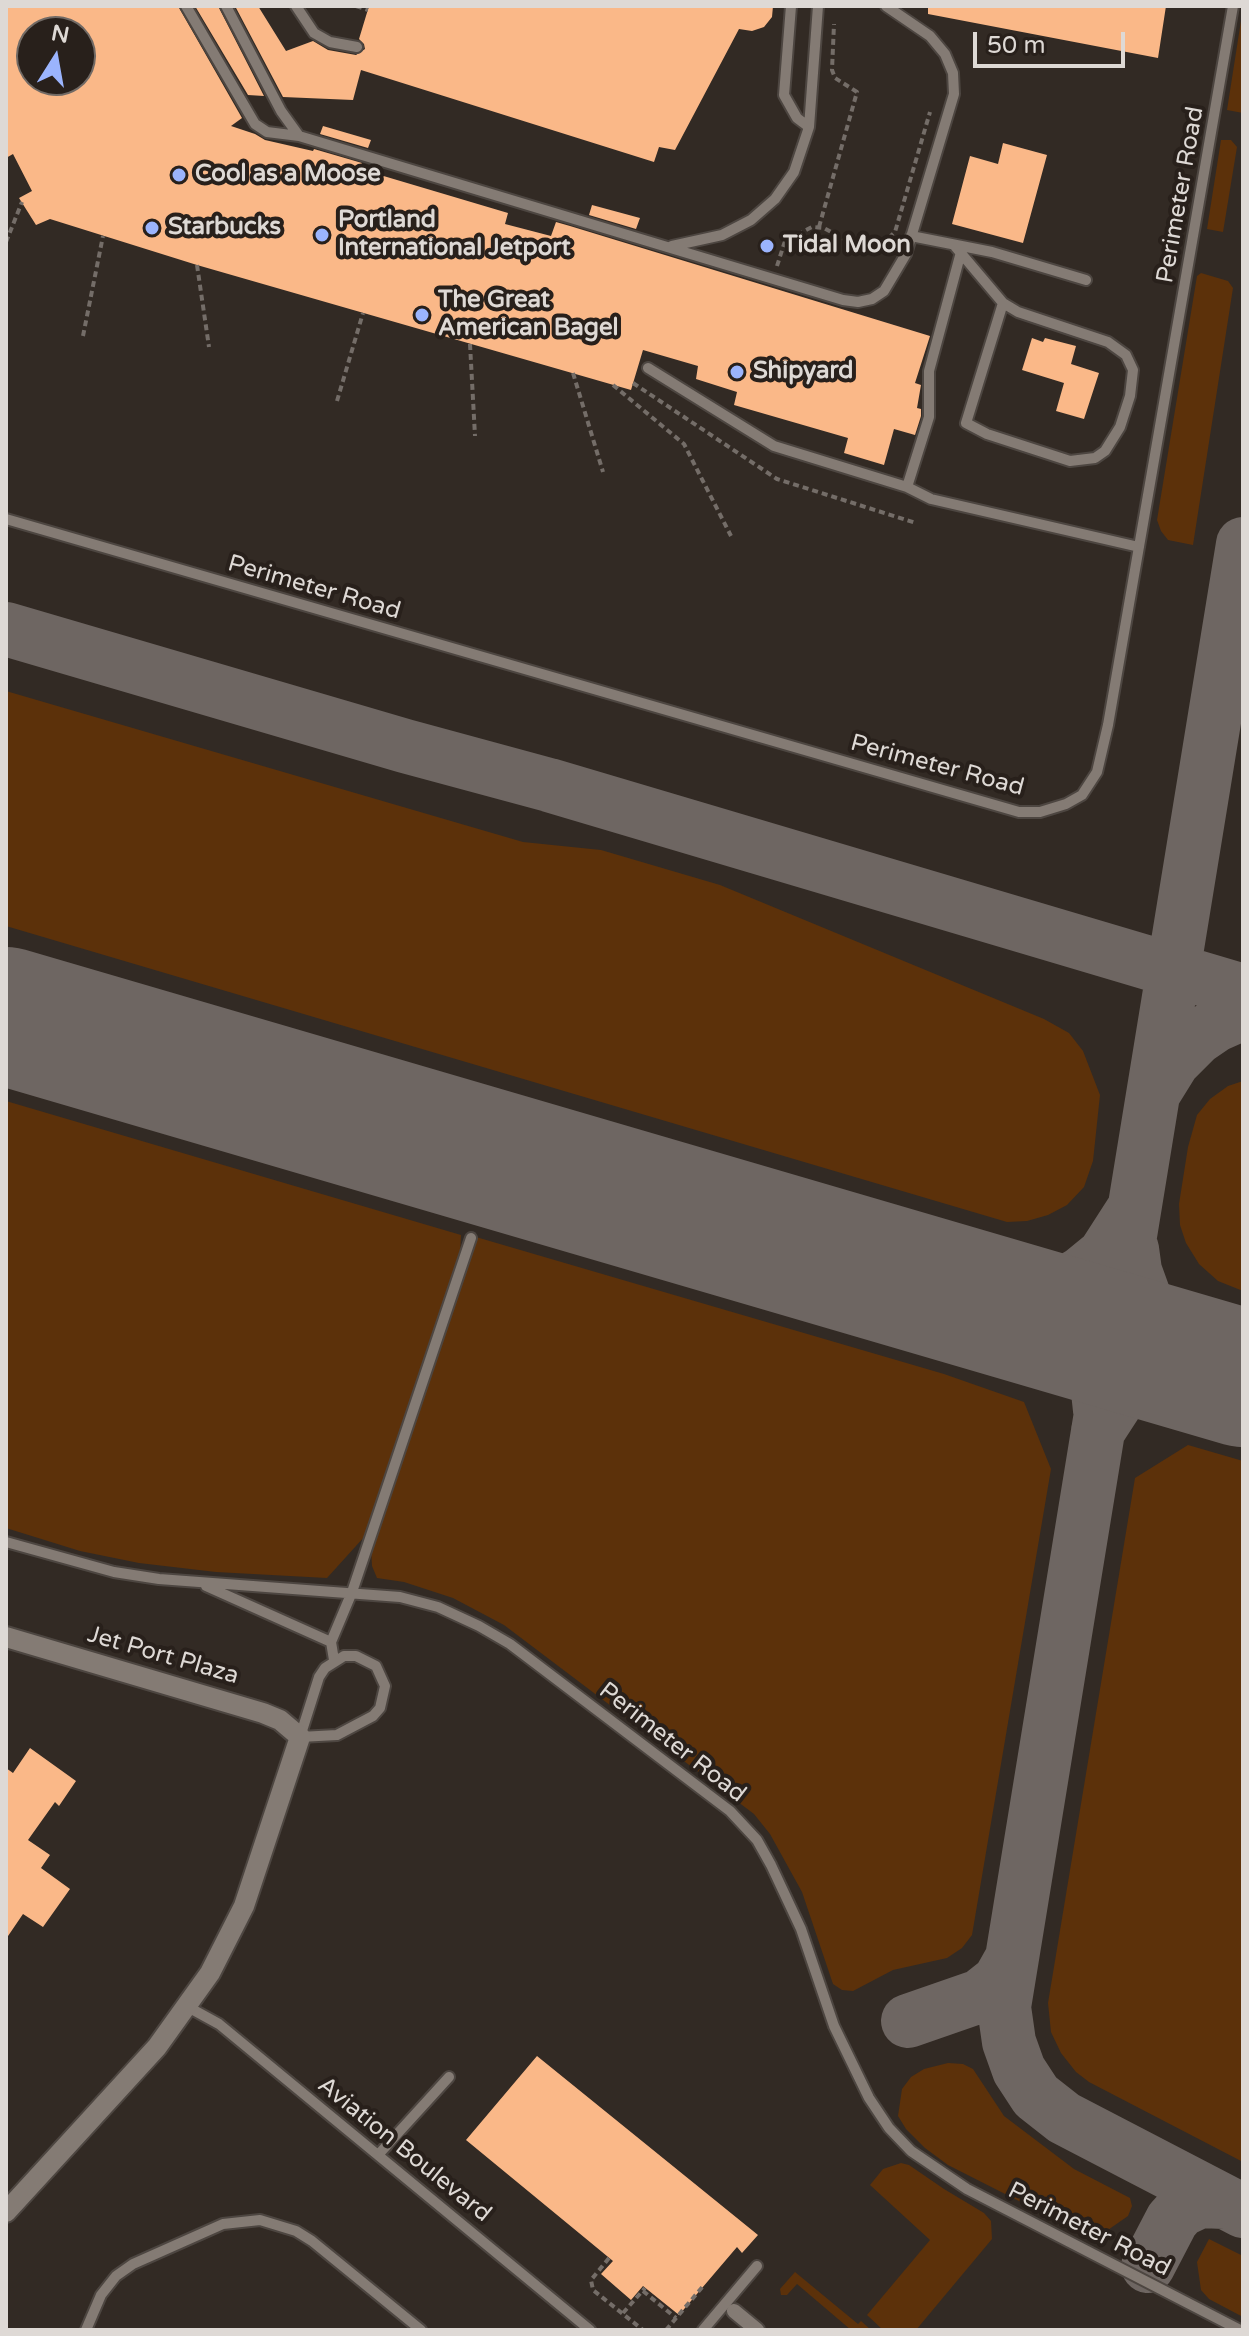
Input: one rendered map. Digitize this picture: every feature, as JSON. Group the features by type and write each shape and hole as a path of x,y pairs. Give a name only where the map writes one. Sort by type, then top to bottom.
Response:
{"street":[{"name":"Jet Port Plaza","path":"6,1637 263,1713 280,1720 300,1737"},
{"path":"6,2212 157,2047 210,1973 244,1906 300,1737"},
{"path":"734,2311 757,2330"}],"lane":[{"path":"186,6 255,124 267,132 299,136 858,302 872,299 884,291 906,254 954,94 953,73 945,54 903,11 886,6"},
{"path":"226,6 281,111 299,136"},
{"path":"296,6 314,33 330,42 357,47"},
{"path":"791,6 784,95 797,118 809,127"},
{"path":"666,247 722,235 751,220 775,199 794,172 809,127 818,6"},
{"name":"Perimeter Road","path":"6,519 1019,812 1040,812 1066,804 1082,795 1097,772 1108,725 1233,6"},
{"path":"911,236 957,248 992,252 1086,280"},
{"path":"907,487 929,417 929,371 957,248"},
{"path":"957,248 1003,303 1018,312 1108,342 1126,355 1133,370 1130,396 1120,427 1105,451 1095,458 1070,461 987,434 966,423 1003,303"},
{"path":"648,368 774,446 907,487 931,499 1139,547"},
{"path":"334,1660 331,1642 352,1592 471,1238"},
{"name":"Perimeter Road","path":"6,1542 114,1572 199,1583 400,1597 438,1607 479,1626 549,1673 730,1811 757,1840 801,1929 834,2026 869,2098 889,2128 911,2151 967,2189 1240,2330"},
{"path":"199,1583 331,1642"},
{"path":"356,1656 376,1666 385,1686 380,1708 373,1716 337,1735 300,1737 319,1677 334,1660 356,1656"},
{"name":"Aviation Boulevard","path":"188,2007 219,2024 590,2330"},
{"path":"378,2155 449,2077"},
{"path":"86,2330 101,2295 116,2276 133,2264 223,2224 260,2220 296,2231 312,2241 421,2330"},
{"path":"703,2330 757,2266"}],"path":[{"path":"356,6 368,10"},
{"path":"819,227 857,92 835,78 832,70 834,22"},
{"path":"773,279 785,241 812,227 819,227 851,243 871,246 883,243 895,232 930,112"},
{"path":"6,242 22,202"},
{"path":"83,336 103,236"},
{"path":"197,265 209,347"},
{"path":"337,401 363,313"},
{"path":"470,344 475,436"},
{"path":"573,373 603,472"},
{"path":"633,383 777,479 916,523"},
{"path":"613,385 684,444 731,536"},
{"path":"609,2258 593,2277 593,2290 643,2330"},
{"path":"666,2330 704,2285"},
{"path":"622,2313 644,2289 676,2318"}],"shaded area":[{"path":"1243,8 1243,113 1227,110"},
{"path":"1221,140 1231,140 1237,147 1223,232 1207,229"},
{"path":"1201,273 1228,281 1233,288 1193,545 1168,540 1157,520 1197,276"},
{"path":"6,691 523,842 601,850 720,885 1044,1019 1069,1033 1083,1051 1100,1095 1093,1161 1084,1187 1067,1205 1048,1215 1007,1222 6,926"},
{"path":"1243,1081 1243,1291 1218,1281 1199,1264 1186,1243 1180,1225 1179,1204 1188,1147 1197,1115 1210,1099 1228,1086"},
{"path":"6,1101 461,1235 460,1254 365,1536 327,1578 216,1572 139,1563 80,1551 6,1528"},
{"path":"476,1237 944,1374 1024,1402 1051,1469 972,1935 962,1948 947,1958 893,1970 853,1991 842,1990 833,1984 802,1892 770,1834 754,1814 504,1625 453,1598 404,1582 377,1578 372,1566 371,1548"},
{"path":"1188,1445 1243,1461 1243,2162 1089,2082 1076,2072 1061,2053 1051,2032 1048,2003 1135,1478"},
{"path":"948,2063 963,2064 973,2069 1004,2116 1074,2169 1130,2198 1132,2206 1128,2216 1105,2232 1078,2231 948,2165 925,2148 898,2116 902,2089 911,2077 924,2069"},
{"path":"901,2163 909,2165 984,2213 991,2221 992,2239 916,2330 883,2330 867,2315 930,2240 870,2185 883,2169"},
{"path":"1209,2239 1243,2256 1243,2317 1209,2299 1201,2290 1197,2262"},
{"path":"795,2272 858,2324 861,2321 871,2330 851,2330 797,2284 787,2295 781,2295 780,2289"}],"building":[{"name":"Portland International Jetport","path":"6,6 178,6 242,118 231,126 265,140 314,149 362,163 360,169 508,213 505,224 551,236 556,222 930,336 915,383 921,385 917,408 921,409 921,416 915,435 894,429 884,465 844,453 848,438 734,405 737,392 696,379 698,366 643,350 631,390 197,265 50,219 36,225 19,198 32,191 13,154 6,158"},
{"path":"195,6 218,6 264,96 248,95"},
{"path":"235,6 258,6 286,51 313,41 328,50 356,55 365,49 359,39 369,6 773,6 772,17 764,27 752,31 739,29 675,150 659,147 654,162 361,70 353,100 283,97"},
{"path":"928,6 1166,6 1158,58 928,14"},
{"path":"323,126 371,140 368,148 320,134"},
{"path":"1003,143 1047,155 1023,243 952,224 970,156 998,164"},
{"path":"592,205 640,218 636,229 589,215"},
{"path":"1032,338 1076,346 1071,364 1099,373 1084,419 1056,411 1064,383 1022,370"},
{"path":"30,1748 76,1781 59,1806 55,1802 28,1840 50,1855 41,1868 70,1889 43,1927 23,1914 6,1939 6,1768 13,1773"},
{"path":"537,2056 758,2235 742,2253 737,2247 679,2315 643,2286 631,2300 601,2274 613,2261 466,2140"}],"taxiway":[{"path":"1243,544 1004,2007 1009,2042 1019,2070 1036,2096 1064,2118 1243,2211"},
{"path":"6,629 549,785 1243,991"},
{"path":"1155,1091 1173,1062 1197,1038 1243,1013"},
{"path":"960,1295 1017,1297 1060,1286 1104,1255 1131,1213"},
{"path":"1132,1249 1135,1271 1144,1296 1160,1323 1187,1349 1221,1372"},
{"path":"1025,1314 1056,1328 1075,1344 1091,1365 1097,1382 1100,1410"},
{"path":"1098,1431 1122,1394 1136,1383 1165,1370 1184,1368 1221,1372"},
{"path":"908,2021 980,1996 999,1981 1012,1958"},
{"path":"1148,2266 1172,2220 1181,2210 1200,2201 1225,2202"}],"runway":[{"path":"6,1016 1243,1378"}],"place":[{"name":"Cool as a Moose","path":"179,175"},
{"name":"Starbucks","path":"152,228"},
{"name":"Portland International Jetport","path":"322,235"},
{"name":"Tidal Moon","path":"767,246"},
{"name":"The Great American Bagel","path":"422,315"},
{"name":"Shipyard","path":"737,372"}]}
